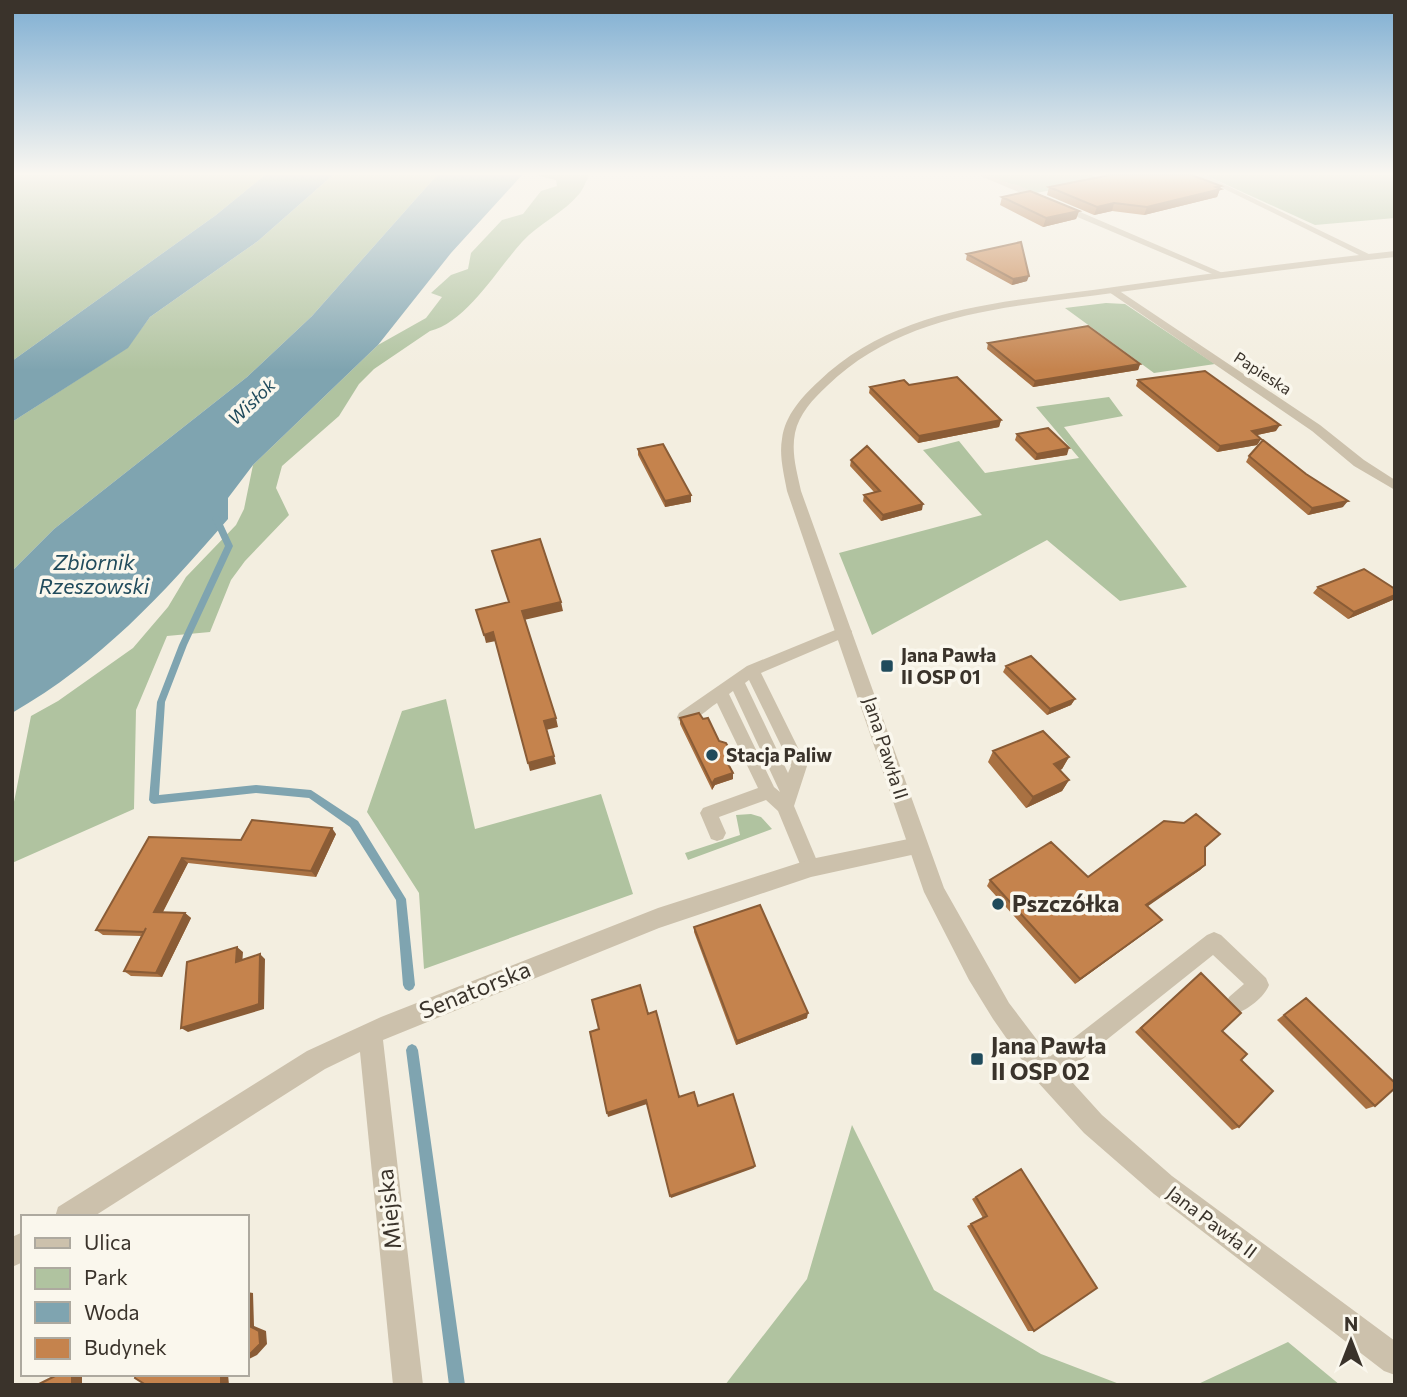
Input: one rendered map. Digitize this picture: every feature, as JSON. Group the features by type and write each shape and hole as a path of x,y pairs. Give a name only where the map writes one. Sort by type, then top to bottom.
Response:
{"street":[{"path":"1141,240 1222,274"},
{"path":"1335,240 1370,257"},
{"name":"Jana Pawła II","path":"1395,254 1112,290 961,314 908,328 880,340 849,359 822,382 801,407 789,432 787,459 794,491 935,892 977,972 1047,1073 1093,1125 1163,1185 1395,1360"},
{"name":"Papieska","path":"1112,290 1306,421 1359,463 1395,486"},
{"name":"Senatorska","path":"71,1215 316,1060 370,1034 639,925 811,867 918,846"},
{"name":"Miejska","path":"370,1034 408,1385"}],"lane":[{"path":"685,717 752,670 845,631"},
{"path":"752,670 799,766 787,799"},
{"path":"736,681 787,799 811,867"},
{"path":"720,692 768,792"},
{"path":"718,833 709,813 768,792 787,799"},
{"path":"1047,1073 1214,942 1259,985 1236,1004"}],"green space":[{"path":"12,240 181,240 12,361"},
{"path":"379,240 312,316 247,377 54,529 12,571 12,422 127,348 150,317 258,241"},
{"path":"483,240 524,240 469,306 443,326 430,331 374,369 359,384 339,416 282,466 276,488 289,515 245,561 231,580 210,632 167,636 136,710 134,809 12,863 12,812 31,716 58,701 133,648 168,607 186,577 236,525 244,509 253,465 378,345 426,318 442,297 431,293 451,275 468,269 471,253"},
{"path":"1106,303 1125,304 1215,364 1154,373 1065,308"},
{"path":"1109,397 1123,416 1064,427 1187,587 1120,601 1047,540 872,635 839,553 982,515 923,450 959,441 985,473 1079,458 1036,407"},
{"path":"446,699 475,829 601,794 633,894 424,969 419,893 367,812 402,711"},
{"path":"751,814 761,817 772,829 688,860 685,853 740,835 736,815"},
{"path":"852,1125 934,1290 1041,1354 1122,1385 725,1385 807,1279"},
{"path":"1288,1342 1340,1385 1196,1385"}],"water":[{"path":"181,240 259,240 150,317 128,348 12,422 12,361"},
{"name":"Zbiornik Rzeszowski","path":"379,240 463,240 378,345 253,465 228,498 228,519 154,601 74,672 12,713 12,571 54,529 247,377 312,316"}],"building":[{"path":"1021,242 1029,276 1013,279 967,254"},
{"path":"1088,326 1140,364 1035,381 988,343"},
{"path":"1205,371 1280,425 1252,431 1261,439 1220,446 1138,380"},
{"path":"957,377 1001,420 919,436 870,387 904,380 909,385"},
{"path":"1048,428 1069,448 1037,454 1017,434"},
{"path":"1263,440 1306,474 1348,501 1312,508 1249,456"},
{"path":"663,444 691,495 665,501 638,449"},
{"path":"867,446 923,504 883,515 864,495 880,491 851,460"},
{"path":"540,539 561,602 522,611 556,718 544,721 554,756 528,763 493,632 484,635 476,610 509,602 492,551"},
{"path":"1364,569 1395,589 1395,595 1354,612 1318,587"},
{"path":"1031,656 1075,699 1050,709 1006,666"},
{"name":"Stacja Paliw","path":"699,713 703,719 708,718 719,741 726,743 732,754 727,762 733,773 715,779 712,784 680,718"},
{"path":"1043,731 1069,757 1054,764 1069,780 1033,797 993,751"},
{"path":"1196,814 1220,834 1205,847 1205,865 1146,905 1162,920 1080,979 990,880 1051,842 1088,877 1164,821 1184,823"},
{"path":"252,820 332,828 311,871 182,858 154,912 185,913 156,973 124,971 144,932 96,930 149,837 241,840"},
{"path":"760,905 808,1013 737,1041 694,927"},
{"path":"237,947 236,962 260,954 259,1004 181,1028 187,962"},
{"path":"1201,973 1241,1013 1222,1031 1247,1054 1241,1060 1273,1091 1239,1127 1141,1028"},
{"path":"640,985 648,1014 656,1011 679,1097 694,1092 698,1106 733,1094 755,1166 670,1196 646,1100 607,1113 590,1032 599,1029 592,1000"},
{"path":"1306,998 1395,1083 1395,1088 1375,1106 1284,1015"},
{"path":"1021,1169 1097,1288 1034,1331 971,1224 987,1216 976,1197"},
{"path":"248,1326 259,1331 260,1344 248,1356"},
{"path":"55,1376 72,1376 72,1385 37,1385"},
{"path":"221,1376 221,1385 146,1385 135,1378"}],"waterway":[{"path":"216,518 229,546 183,645 161,702 154,800 256,789 311,794 354,824 401,899 409,985"},
{"path":"412,1050 457,1385"}],"place":[{"name":"Jana Pawła II OSP 01","path":"887,666"},
{"name":"Stacja Paliw","path":"712,755"},
{"name":"Pszczółka","path":"998,904"},
{"name":"Jana Pawła II OSP 02","path":"977,1059"}],"water label":[{"name":"Wisłok","path":"252,402"}]}
